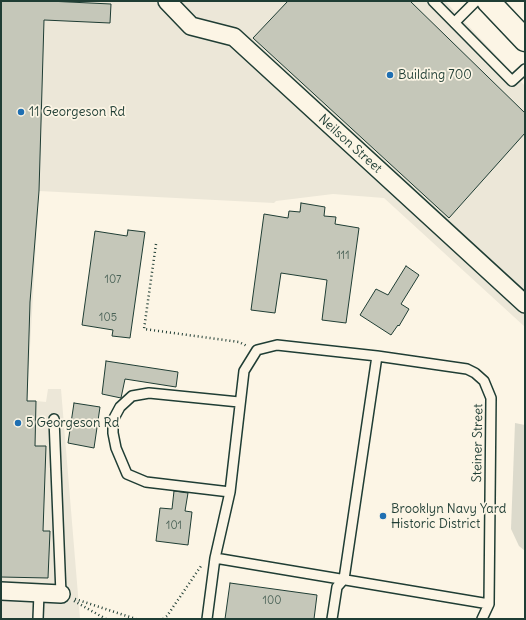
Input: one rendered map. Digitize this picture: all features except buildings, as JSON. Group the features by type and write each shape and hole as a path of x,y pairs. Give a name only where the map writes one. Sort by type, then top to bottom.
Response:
{"main road":[{"path":"488,1 525,40"},
{"path":"506,1 525,20"}],"street":[{"name":"Neilson Street","path":"168,1 191,26 234,37 525,304"},
{"path":"1,591 61,594"}],"lane":[{"path":"433,1 512,81 525,69"},
{"path":"455,22 476,1"},
{"name":"Steiner Street","path":"257,350 277,345 377,356 467,369 476,373 484,381 491,398 489,604 482,619"},
{"path":"207,619 215,558 230,492 239,402 244,371 257,350"},
{"path":"332,619 337,587 344,579 377,356"},
{"path":"230,492 146,482 127,474 116,448 112,420 120,407 132,396 149,393 239,402"},
{"path":"54,419 61,594"},
{"path":"215,558 489,604"},
{"path":"38,619 39,593"}],"path":[{"path":"156,244 144,329 239,342 257,350"},
{"path":"164,619 207,557 215,558"},
{"path":"61,594 106,619"},
{"path":"61,594 136,619"}],"shaded area":[{"path":"1,1 445,1 525,86 525,327 384,198 333,194 276,201 274,203 39,191 27,400 46,402 48,389 61,389 80,619 1,619"},
{"path":"515,423 525,425 525,551 519,546 511,529"}],"place":[{"name":"Building 700","path":"390,75"},
{"name":"11 Georgeson Rd","path":"21,112"},
{"name":"5 Georgeson Rd","path":"18,423"},
{"name":"Brooklyn Navy Yard Historic District","path":"383,516"}]}
